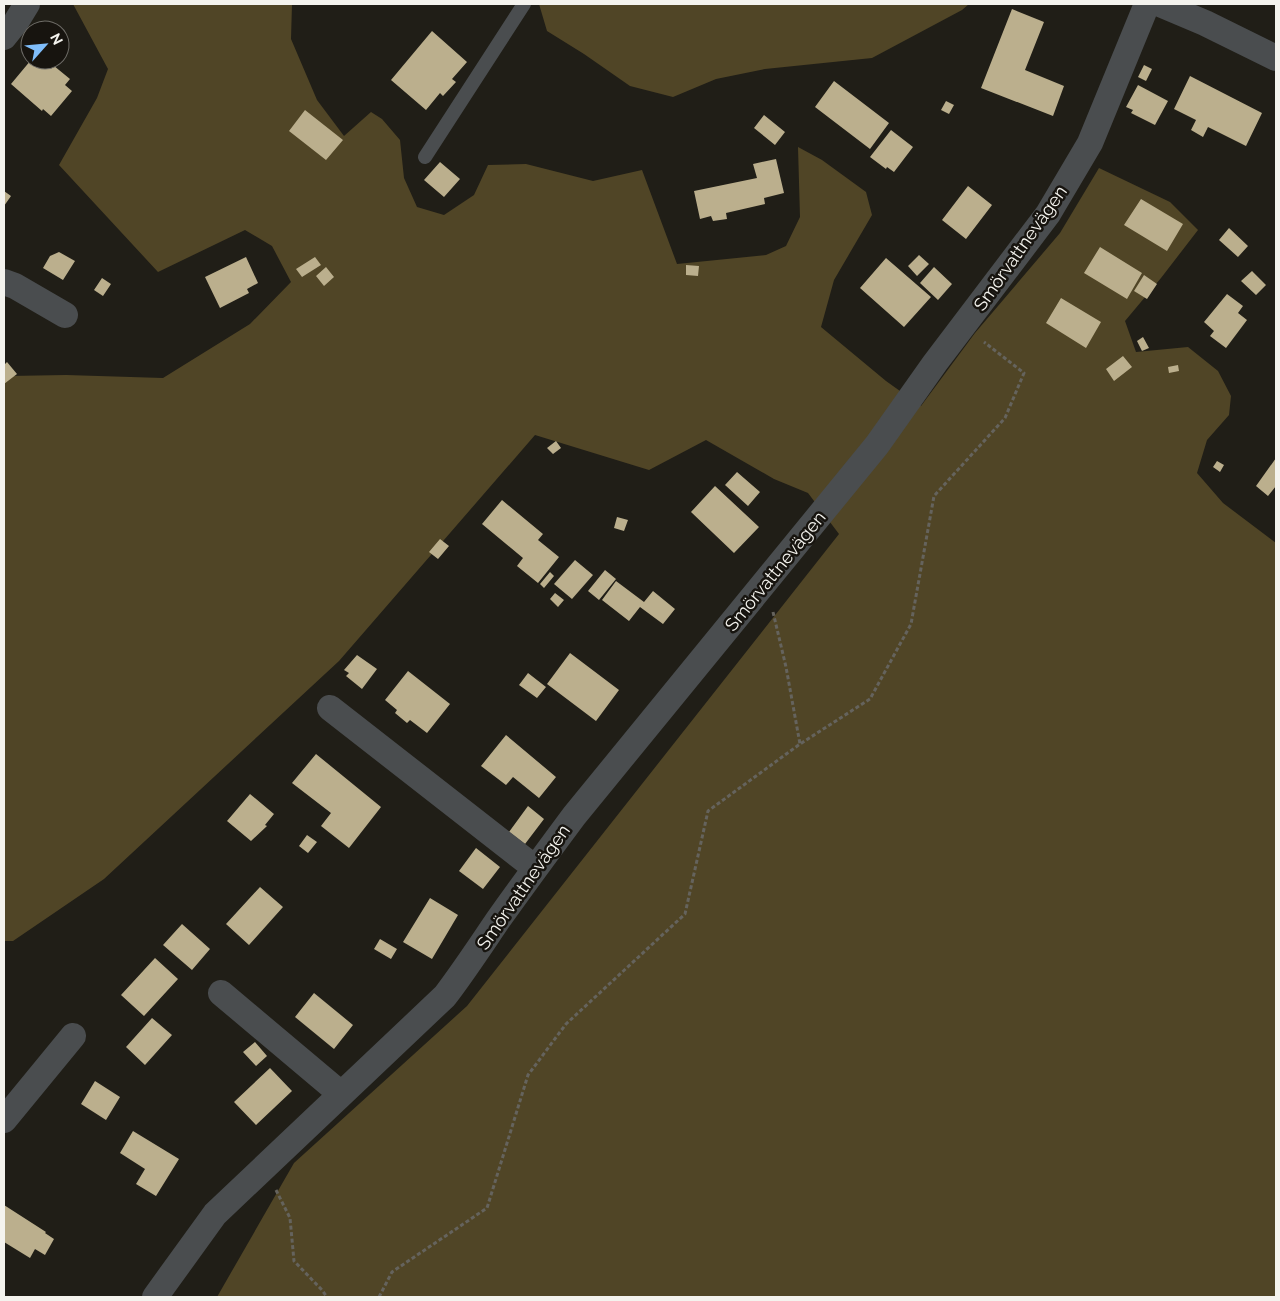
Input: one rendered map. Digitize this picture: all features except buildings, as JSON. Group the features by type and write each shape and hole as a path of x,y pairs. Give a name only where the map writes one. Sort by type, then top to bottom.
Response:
{"street":[{"path":"4,37 27,4"},
{"name":"Smörvattnevägen","path":"155,1297 215,1214 445,996 574,816 877,444 934,363 1048,214 1090,143 1147,4"},
{"path":"1160,4 1274,51"},
{"path":"4,282 15,286 65,315"},
{"path":"330,708 536,868"},
{"path":"221,993 341,1094"},
{"path":"4,1120 73,1036"}],"lane":[{"path":"425,157 524,4"}],"path":[{"path":"379,1297 392,1272 487,1208 528,1075 566,1024 685,914 708,811 800,744 870,699 911,624 934,496 1004,418 1024,373 964,326"},
{"path":"766,582 786,667 800,744"},
{"path":"264,1167 290,1218 294,1262 327,1297"}],"shaded area":[{"path":"73,4 292,4 291,39 317,100 344,136 371,112 382,119 400,140 404,178 417,207 444,215 474,195 488,165 526,164 593,181 642,170 677,264 766,255 786,246 800,217 798,147 822,160 866,192 872,215 834,280 821,327 886,381 921,406 975,333 1060,233 1099,168 1170,202 1198,230 1125,321 1136,352 1188,347 1218,371 1231,396 1229,415 1207,440 1197,473 1223,503 1276,543 1276,1297 217,1297 294,1163 467,1006 839,534 808,493 774,479 706,440 649,470 535,435 339,661 104,879 13,941 4,941 4,378 9,376 66,375 163,378 250,324 291,282 272,246 245,230 158,272 59,165 97,98 108,69"},
{"path":"539,4 969,4 962,10 872,58 765,69 716,79 673,97 630,86 547,31"}]}
